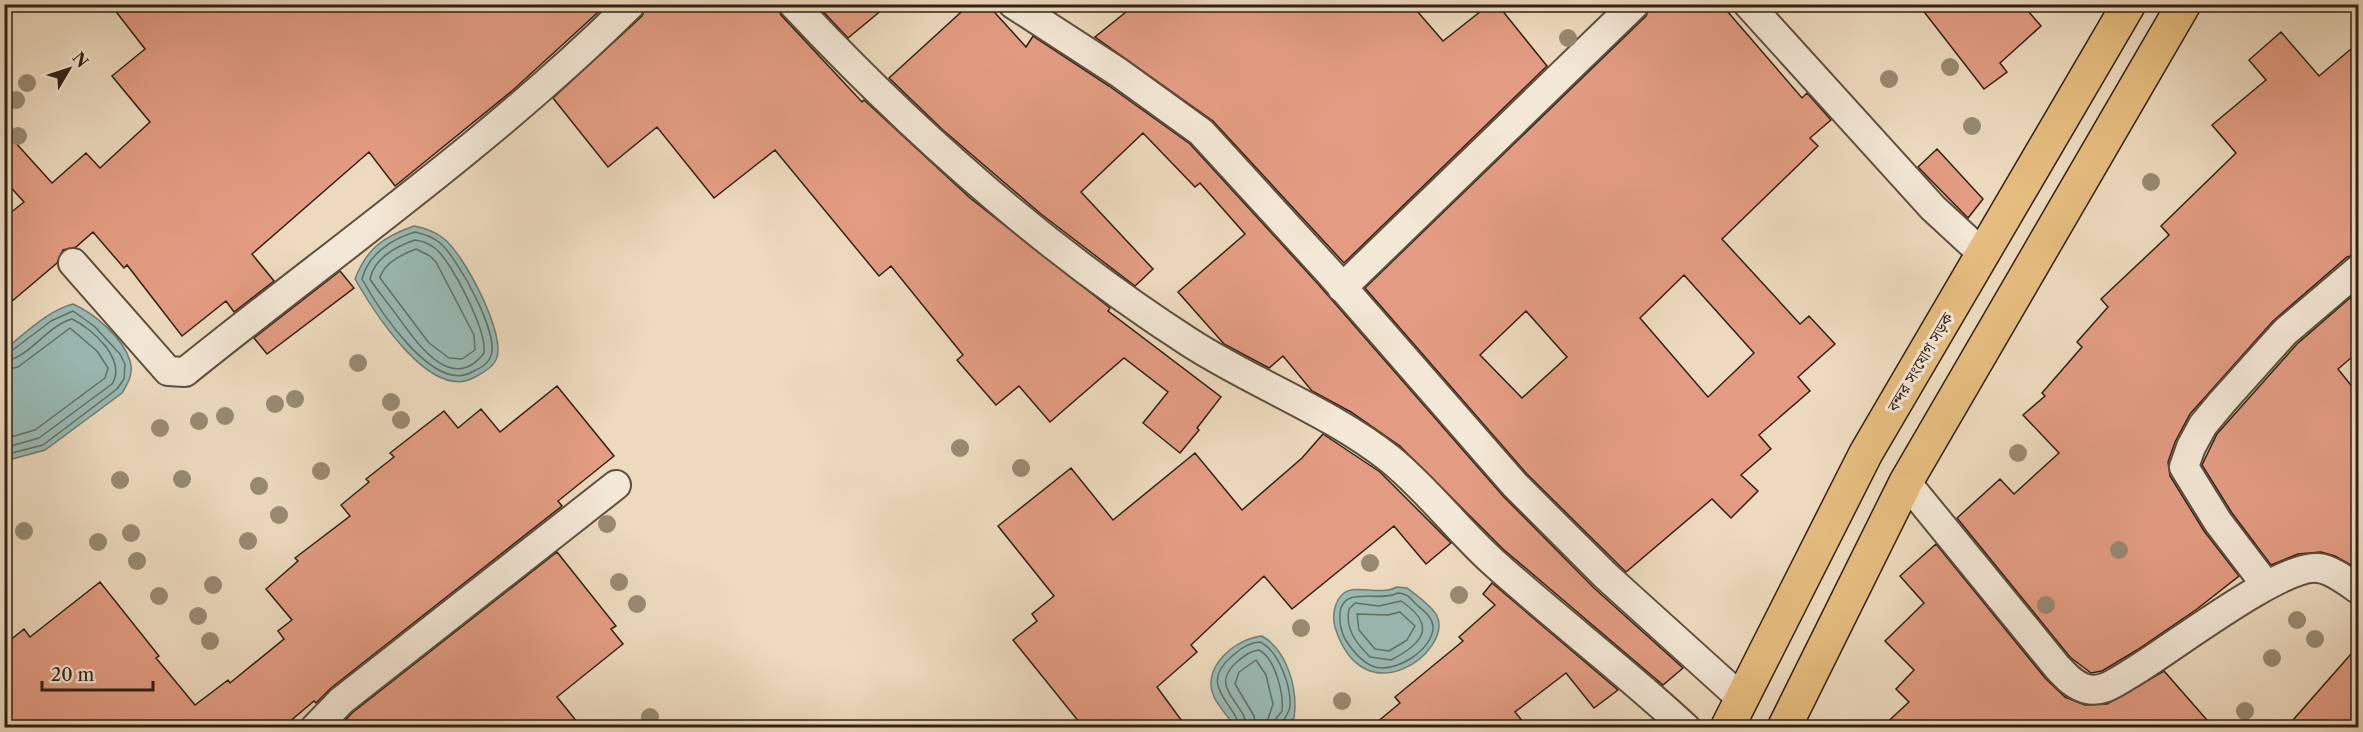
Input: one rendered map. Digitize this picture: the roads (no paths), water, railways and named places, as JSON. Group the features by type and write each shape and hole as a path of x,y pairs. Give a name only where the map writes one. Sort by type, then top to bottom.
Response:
{"highway":[{"name":"বন্দর সংযোগ সড়ক","path":"1734,713 1866,453 2129,4"},
{"path":"1785,728 1906,482 2184,4"}],"street":[{"path":"72,263 168,371 185,372 433,180 546,84 631,4"},
{"path":"793,4 888,103 1014,214 1124,299 1192,344 1341,425 1389,459 1438,503 1485,554 1518,585 1686,728"},
{"path":"1013,4 1118,72 1201,132 1244,176 1551,523 1734,713"},
{"path":"1342,288 1635,4"},
{"path":"1748,4 1933,208 1984,255"},
{"path":"2266,585 2212,514 2184,467 2191,447 2203,425 2223,401 2286,332 2358,270"},
{"path":"1906,482 2058,668 2072,682 2087,690 2102,690 2132,673 2266,585 2292,572 2319,568 2358,589"},
{"path":"315,728 341,701 459,611 616,485"}],"water":[{"path":"414,226 436,233 452,246 472,277 490,315 496,333 498,349 496,360 490,368 475,377 458,382 440,377 423,366 390,331 355,279 365,259 377,245"},
{"path":"73,304 99,320 122,344 131,365 128,382 122,393 45,450 5,461 5,349 46,317"},
{"path":"1397,587 1407,588 1431,608 1437,616 1438,631 1432,646 1419,659 1402,669 1384,673 1365,669 1348,654 1335,627 1336,604 1344,593 1349,591 1383,590"},
{"path":"1262,636 1279,651 1285,661 1294,695 1294,718 1281,727 1235,727 1214,697 1211,686 1212,675 1216,665 1232,648 1252,638"}]}
